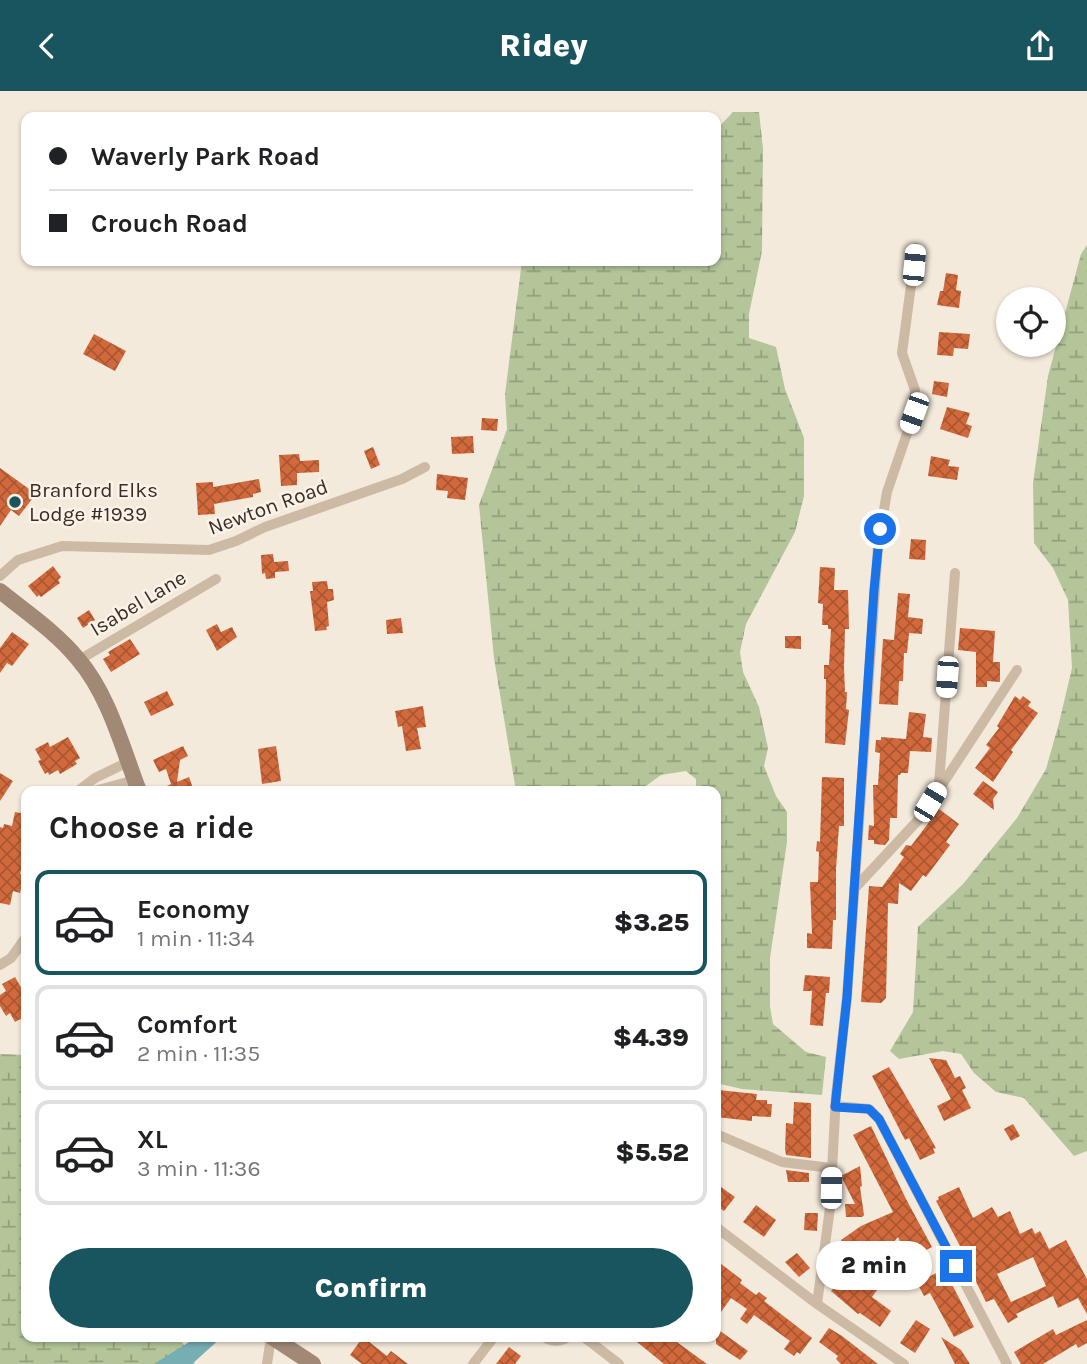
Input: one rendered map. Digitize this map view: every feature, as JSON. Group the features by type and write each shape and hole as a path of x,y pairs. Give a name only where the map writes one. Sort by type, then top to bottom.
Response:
{"main road":[{"path":"0,591 57,637 79,660 106,704 137,785"},
{"path":"279,1342 313,1364"}],"street":[{"path":"817,1304 830,1208 835,1107 847,997 878,545 887,492 914,413 915,390 902,353 916,248"},
{"name":"Newton Road","path":"0,576 18,560 62,546 209,550 265,527 402,479 425,467"},
{"path":"939,787 955,573"},
{"name":"Isabel Lane","path":"79,660 216,579"},
{"path":"854,889 921,817 1017,670"},
{"path":"85,786 128,762"},
{"path":"0,965 11,958 21,944"},
{"path":"835,1107 869,1109 879,1119 1007,1364"},
{"path":"721,1136 782,1162 831,1168"},
{"path":"721,1231 817,1304 904,1364"},
{"path":"267,1364 270,1342"},
{"path":"472,1364 490,1342"},
{"path":"590,1342 619,1364"}],"green space":[{"path":"733,112 759,112 763,149 762,251 749,314 749,338 776,347 785,389 804,438 804,496 795,532 746,624 740,652 743,672 759,707 768,748 764,766 776,796 787,812 787,842 770,958 770,1007 773,1024 806,1052 826,1057 822,1095 742,1089 721,1084 721,786 696,786 696,779 686,771 661,775 646,786 515,786 494,658 479,505 507,429 505,394 521,266 721,266 721,125"},
{"path":"1087,245 1087,1151 1074,1156 1024,1098 996,1092 974,1073 961,1054 943,1051 899,1059 890,1051 913,1012 918,927 963,884 1017,818 1046,769 1059,723 1072,668 1068,600 1053,568 1034,543 1033,483 1048,376 1053,357 1066,357 1066,309 1081,254"},
{"path":"0,1054 21,1055 21,1342 182,1342 195,1364 0,1364"}],"water":[{"path":"189,1342 216,1342 192,1364 154,1364"}],"building":[{"path":"946,273 958,275 956,290 961,291 959,308 937,305"},
{"path":"939,332 970,334 968,349 954,348 953,356 937,355"},
{"path":"94,334 126,351 115,371 83,354"},
{"path":"934,381 949,383 947,397 932,394"},
{"path":"947,407 970,413 966,424 972,426 968,438 940,429"},
{"path":"482,418 498,419 497,431 481,430"},
{"path":"473,436 474,453 452,454 451,437"},
{"path":"373,447 380,465 371,469 364,451"},
{"path":"299,454 300,461 319,460 319,472 297,473 297,485 281,486 279,455"},
{"path":"931,456 950,460 948,466 959,467 957,480 928,476"},
{"name":"Branford Elks Lodge #1939","path":"0,468 36,494 19,516 11,510 0,526"},
{"path":"437,474 468,478 465,500 447,498 448,491 436,490"},
{"path":"259,479 261,492 253,494 253,497 214,504 215,514 198,515 196,483 213,482 213,487"},
{"path":"911,539 926,540 925,560 909,559"},
{"path":"273,554 274,562 288,561 289,571 275,572 275,578 266,579 265,573 262,574 261,555"},
{"path":"53,566 61,577 58,580 60,583 37,597 28,586"},
{"path":"820,567 835,568 834,590 848,590 849,629 845,629 844,668 846,709 849,710 845,745 825,743 824,665 829,665 831,629 828,629 828,625 822,625 823,604 818,603"},
{"path":"327,581 328,589 333,589 334,600 327,602 329,626 326,627 327,630 315,631 310,591 313,591 312,582"},
{"path":"898,593 910,594 908,617 923,619 922,634 909,633 907,653 904,653 903,681 899,681 898,705 879,704 883,639 894,640"},
{"path":"89,610 95,620 83,628 77,618"},
{"path":"401,618 403,633 387,634 386,620"},
{"path":"217,624 221,632 232,627 237,637 217,651 206,630"},
{"path":"960,628 995,631 993,662 1000,662 1000,682 987,681 987,687 976,687 976,652 958,650"},
{"path":"12,632 29,644 12,666 7,663 0,673 0,648"},
{"path":"785,636 801,636 801,649 785,648"},
{"path":"130,639 140,654 111,672 103,659 110,655 108,652"},
{"path":"167,691 174,705 151,716 144,702"},
{"path":"1015,696 1020,700 1023,696 1031,702 1028,706 1038,713 1011,750 1013,752 993,782 975,768 990,748 986,745 999,728 997,726"},
{"path":"423,706 426,727 417,728 421,749 406,751 402,726 398,727 395,711"},
{"path":"909,712 926,714 923,737 932,738 931,752 910,751 908,773 898,775 897,818 890,818 889,840 885,845 874,844 874,840 868,840 869,825 874,826 873,785 878,785 880,753 875,752 876,740 881,740 881,737 906,739"},
{"path":"68,737 80,758 75,761 77,764 60,774 58,770 49,775 48,772 45,774 35,749 48,742 50,747"},
{"path":"183,746 188,756 180,760 177,782 189,777 192,786 167,786 171,784 166,769 159,772 153,760"},
{"path":"276,746 281,781 262,784 258,749"},
{"path":"0,773 13,781 0,801"},
{"path":"822,777 844,778 844,826 839,826 836,920 833,920 832,949 807,948 807,933 812,934 810,882 818,882 819,852 816,851 817,841 820,842"},
{"path":"983,781 998,792 993,799 994,810 973,794"},
{"path":"939,809 959,824 946,842 950,845 926,877 923,875 911,891 899,883 898,904 888,903 886,998 881,1003 861,1002 869,886 882,887 904,857 900,854 906,845 911,846"},
{"path":"15,812 21,813 21,888 20,893 13,891 10,905 0,903 0,827 3,828 4,824 12,826"},
{"path":"805,975 830,977 823,1026 810,1025 812,991 803,991"},
{"path":"15,977 21,987 21,1019 15,1022 10,1013 6,1016 0,1006 0,995 6,991 2,984"},
{"path":"929,1058 946,1060 955,1078 960,1076 966,1088 962,1090 971,1108 944,1121 937,1106 951,1099"},
{"path":"889,1067 936,1148 933,1149 935,1153 920,1160 909,1138 905,1140 872,1076"},
{"path":"721,1090 757,1094 756,1100 767,1100 767,1104 772,1104 771,1117 752,1116 752,1121 721,1118"},
{"path":"794,1102 811,1103 811,1158 786,1155 786,1123 793,1124"},
{"path":"1013,1124 1020,1136 1011,1141 1004,1129"},
{"path":"871,1126 932,1247 908,1259 898,1237 876,1261 860,1245 850,1252 841,1240 861,1226 893,1212 853,1135"},
{"path":"860,1166 864,1215 846,1217 845,1204 855,1204 841,1176"},
{"path":"786,1170 809,1173 809,1182 788,1182"},
{"path":"721,1187 735,1197 724,1211 721,1209"},
{"path":"959,1187 973,1218 992,1207 998,1217 1010,1211 1020,1234 1032,1228 1035,1234 1040,1231 1049,1249 1066,1240 1087,1279 1087,1314 1078,1298 1058,1308 1053,1296 1016,1314 1018,1317 1008,1323 994,1299 986,1302 936,1201 938,1197","holes":["1033,1257 1046,1286 1011,1302 997,1274"]},
{"path":"756,1205 776,1220 764,1237 743,1222"},
{"path":"805,1213 818,1213 817,1231 804,1230"},
{"path":"797,1253 810,1268 799,1277 785,1262"},
{"path":"721,1264 742,1280 740,1283 756,1295 759,1292 767,1298 764,1301 812,1338 800,1354 797,1352 794,1356 784,1349 790,1341 754,1315 747,1324 740,1319 747,1309 731,1298 721,1312"},
{"path":"850,1264 877,1286 872,1297 891,1311 880,1327 858,1314 831,1291 846,1275 842,1272"},
{"path":"914,1268 921,1280 909,1286 902,1275"},
{"path":"944,1269 974,1327 954,1337 930,1293 924,1296 917,1283"},
{"path":"916,1320 930,1329 915,1353 900,1343"},
{"path":"1087,1320 1087,1343 1078,1348 1076,1344 1043,1364 1021,1364 1014,1352 1053,1329 1056,1335"},
{"path":"829,1328 878,1364 841,1364 836,1359 838,1356 819,1342"},
{"path":"721,1332 748,1351 740,1360 716,1344 721,1342"},
{"path":"941,1337 961,1350 970,1364 955,1364"},
{"path":"359,1342 369,1342 387,1356 391,1351 408,1364 362,1364 350,1355"},
{"path":"637,1342 677,1342 707,1364 664,1364"},
{"path":"509,1347 521,1356 515,1364 496,1364"}],"place":[{"name":"Branford Elks Lodge #1939","path":"15,502"}],"route":[{"path":"880,529 847,997 835,1107 869,1109 879,1119 956,1266"}]}
